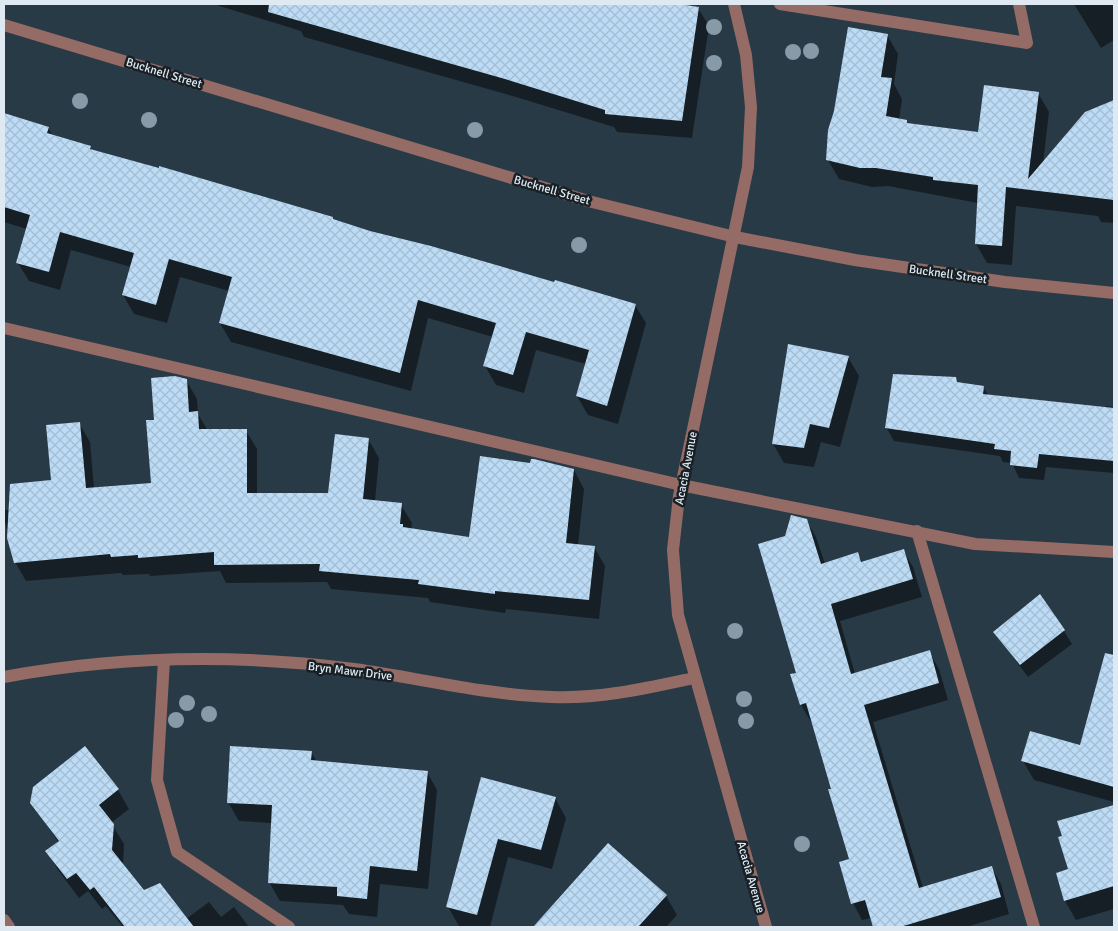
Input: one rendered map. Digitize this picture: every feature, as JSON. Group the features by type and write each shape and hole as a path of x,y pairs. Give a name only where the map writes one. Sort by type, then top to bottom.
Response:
{"street":[{"name":"Acacia Avenue","path":"734,4 746,55 751,107 748,167 735,237 681,485 673,550 678,615 694,678 766,927"},
{"path":"780,4 1027,43 1019,4"},
{"name":"Bucknell Street","path":"4,25 588,201 735,237 855,260 1005,282 1114,293"},
{"path":"4,328 681,485 975,544 1114,552"},
{"path":"917,531 1034,927"},
{"path":"164,660 157,780 178,852 289,927"},
{"name":"Bryn Mawr Drive","path":"4,677 44,670 164,660 250,660 354,669 486,692 553,698 620,694 694,678"},
{"path":"4,920 9,927"}],"building":[{"path":"269,4 679,4 699,7 682,121 605,114 605,110 505,79 268,12"},
{"path":"848,27 888,34 881,77 892,78 886,116 907,120 907,123 978,132 984,85 1039,92 1028,179 1085,112 1114,100 1114,200 1006,187 1002,246 975,244 978,185 933,180 933,177 876,168 860,168 826,160 828,130 834,111"},
{"path":"4,113 49,127 47,133 91,146 90,149 159,168 159,166 333,217 333,219 370,231 431,246 554,282 555,280 636,304 607,406 576,396 589,350 526,332 513,375 483,366 496,323 418,300 400,373 219,323 232,277 169,259 156,305 122,295 134,253 60,232 49,272 16,263 30,215 4,207"},
{"path":"788,344 849,356 829,428 810,424 804,448 772,444"},
{"path":"893,374 956,377 957,382 984,386 983,394 1114,408 1114,461 1039,454 1037,468 1010,465 1011,451 994,449 995,444 885,428"},
{"path":"175,376 187,379 189,412 198,411 199,429 247,429 247,493 328,493 335,434 369,438 363,499 402,503 400,524 403,524 403,527 469,537 480,456 530,463 531,459 534,459 574,469 566,543 595,546 589,600 495,591 495,594 418,584 419,580 319,571 320,564 214,565 214,552 138,558 138,555 111,557 110,554 14,563 7,538 10,484 51,480 46,425 80,422 86,488 151,483 146,420 154,420 151,378"},
{"path":"791,515 807,519 821,564 858,552 861,562 904,549 913,579 831,604 851,674 930,650 939,683 864,705 919,888 992,866 1001,897 900,927 873,927 865,900 851,904 839,862 849,859 828,789 831,789 806,703 800,705 790,674 796,673 758,544 785,536"},
{"path":"1040,594 1065,630 1020,665 993,632"},
{"path":"1105,653 1114,655 1114,787 1021,761 1030,731 1080,745"},
{"path":"85,746 119,789 99,805 114,824 112,850 144,890 160,883 194,927 125,927 94,887 90,890 76,873 67,879 45,851 59,841 30,803 33,787"},
{"path":"230,746 312,751 311,760 428,771 417,871 370,866 367,899 337,896 337,887 268,883 272,805 227,803"},
{"path":"481,777 556,797 541,850 498,839 477,915 446,907"},
{"path":"1114,805 1114,886 1064,901 1056,873 1068,869 1058,837 1062,836 1057,821"},
{"path":"608,843 667,895 638,927 533,927"}]}
